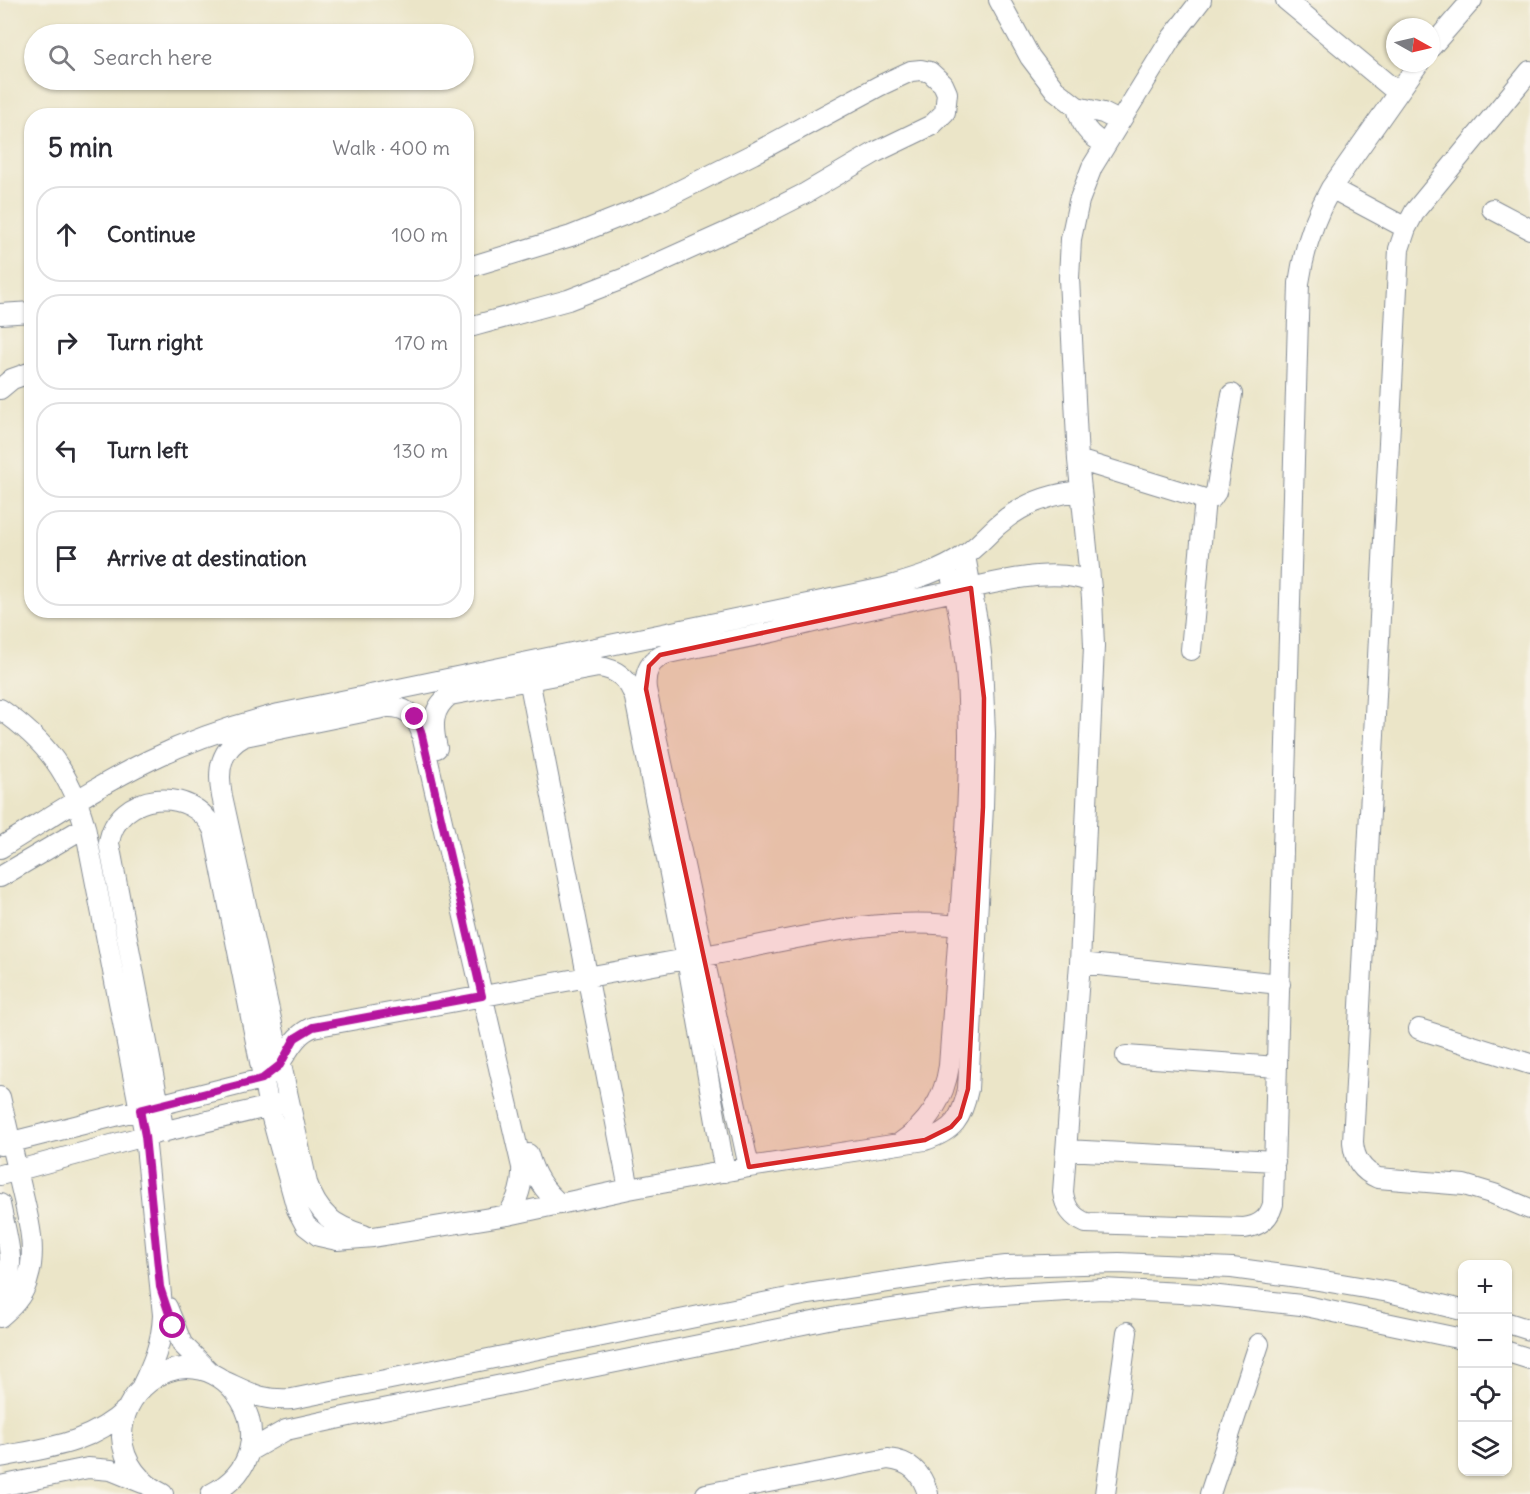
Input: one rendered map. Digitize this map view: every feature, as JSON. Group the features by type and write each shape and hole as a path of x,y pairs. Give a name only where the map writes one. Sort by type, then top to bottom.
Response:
{"street":[{"path":"999,0 1037,69 1055,90 1077,107 1103,113 1119,122"},
{"path":"1201,0 1179,25 1092,167 1074,219 1069,258 1078,460 1094,646 1080,963 1063,1192 1066,1206 1075,1218 1092,1225 1244,1228 1257,1225 1268,1216 1273,1204 1299,283 1307,243 1317,215 1331,188 1412,72"},
{"path":"1286,0 1397,92"},
{"path":"1440,34 1459,0"},
{"path":"1440,36 1472,0"},
{"path":"474,266 571,236 667,197 911,71 930,72 943,84 947,93 945,112 932,125 876,152 747,224 597,289 548,306 474,326"},
{"path":"1530,71 1415,211 1406,228 1397,260 1354,1151 1360,1166 1378,1178 1464,1185 1530,1209"},
{"path":"1077,107 1079,117 1089,133 1105,144"},
{"path":"1331,188 1406,228"},
{"path":"1492,209 1530,229"},
{"path":"0,314 24,312"},
{"path":"0,389 12,379 24,375"},
{"path":"1078,460 1205,499 1212,498 1216,492 1232,394"},
{"path":"0,848 125,772 175,748 226,729 261,718 858,594 911,580 957,561 1018,510 1054,495 1081,491"},
{"path":"1191,650 1205,499"},
{"path":"560,1204 543,1188 532,1167 421,731 415,717 402,708 387,707 245,736 230,747 224,755 220,763 219,779 280,1065 278,1105 292,1194 306,1226 319,1236 327,1239 373,1237 508,1215 560,1204 629,1188 939,1135 951,1127 960,1116 970,1075 968,927 984,771 984,698 978,626 963,590 957,561"},
{"path":"725,1172 695,958 646,689 645,682 649,666 660,656 668,653 883,605 1054,575 1069,575 1090,582"},
{"path":"508,1215 521,1187 522,1167 433,721 438,706 450,695 529,679 598,667 615,671 628,682 634,698 695,958 749,1167"},
{"path":"529,679 629,1188"},
{"path":"0,709 19,723 48,752 61,769 78,801 85,827 155,1134 163,1332 141,1388 127,1409 114,1422 74,1442 0,1457"},
{"path":"149,1107 109,843 117,820 125,813 144,803 166,799 187,802 196,807 210,821 216,841 262,1079 278,1105"},
{"path":"0,877 85,827"},
{"path":"5,1144 262,1079 280,1065 295,1038 313,1027 859,926 899,922 968,927"},
{"path":"1080,963 1280,984"},
{"path":"1419,1029 1530,1064"},
{"path":"1126,1056 1277,1066"},
{"path":"0,1097 9,1173 32,1240 32,1262 27,1283 12,1307 0,1317"},
{"path":"9,1173 155,1134 278,1105"},
{"path":"1066,1150 1275,1161"},
{"path":"0,1204 10,1264 8,1282 0,1294"},
{"path":"141,1388 156,1376 175,1370 194,1369 220,1378 257,1396 272,1400 292,1399 808,1294 1006,1266 1119,1263 1232,1268 1389,1292 1458,1309"},
{"path":"160,1287 182,1344 191,1355 241,1398 250,1419 251,1441 237,1494"},
{"path":"211,1494 228,1484 245,1460 286,1430 838,1317 975,1297 1102,1289 1201,1293 1301,1305 1458,1338"},
{"path":"1512,1324 1530,1330"},
{"path":"1105,1494 1127,1332"},
{"path":"1210,1494 1259,1344"},
{"path":"1512,1354 1530,1359"},
{"path":"127,1409 122,1441 126,1456 144,1483"},
{"path":"706,1494 888,1459 908,1464 918,1473 928,1494"},
{"path":"868,1462 890,1468 900,1474 915,1494"},
{"path":"0,1486 88,1468 111,1470 144,1483 163,1494"}],"highlighted area":[{"path":"971,588 984,698 983,807 968,1089 960,1117 951,1127 925,1140 749,1167 646,689 649,666 660,655"}],"route":[{"path":"173,1326 160,1287 145,1136 140,1110 268,1077 280,1065 295,1038 307,1029 482,996 421,731 415,717"}]}
